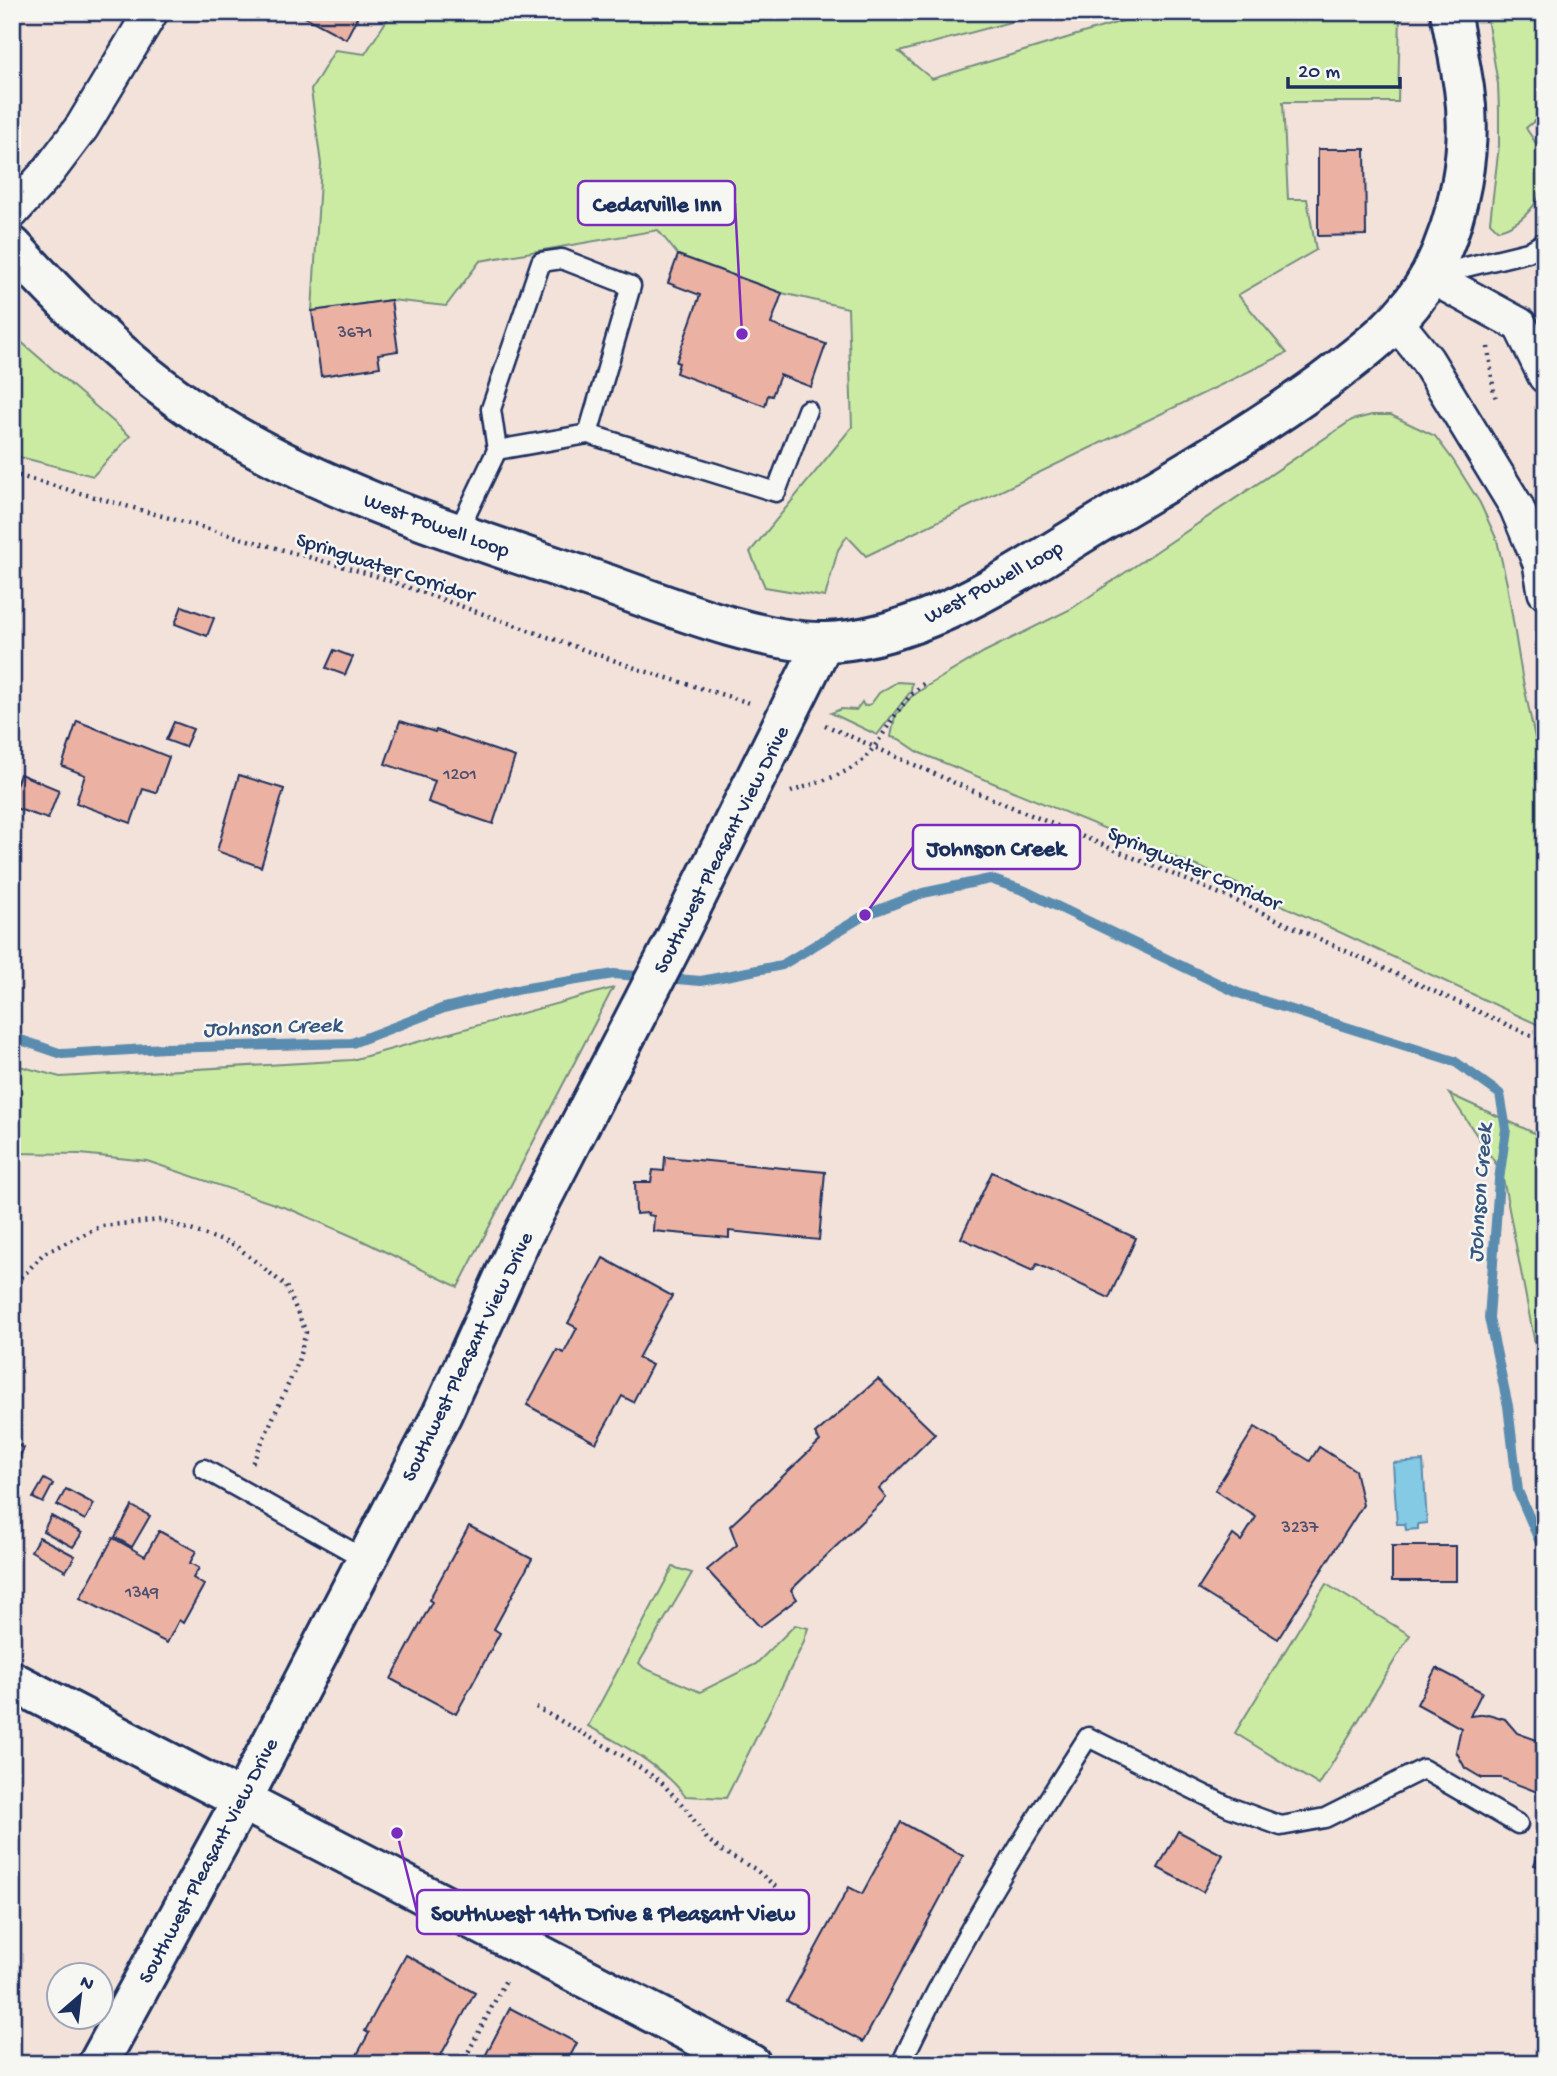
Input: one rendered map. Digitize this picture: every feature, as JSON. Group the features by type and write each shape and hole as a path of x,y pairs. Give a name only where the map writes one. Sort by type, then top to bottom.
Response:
{"street":[{"path":"12,212 48,173 82,127 151,12"},
{"name":"West Powell Loop","path":"12,246 65,302 140,370 211,422 317,477 458,532 721,622 763,633 823,643 860,638 904,627 960,604 1242,438 1335,373 1397,323 1430,276 1457,200 1467,133 1465,91 1450,12"},
{"path":"1430,276 1520,325 1545,376"},
{"path":"1397,323 1427,360 1516,506 1540,564 1545,592"},
{"name":"Southwest Pleasant View Drive","path":"98,2064 242,1800 442,1414 522,1239 823,643"},
{"path":"12,1681 751,2064"}],"lane":[{"path":"1430,276 1528,252 1545,242"},
{"path":"458,532 497,450 491,409 541,262 562,259 631,286 588,435"},
{"path":"497,450 588,435 776,492 807,410"},
{"path":"204,1469 365,1559"},
{"path":"901,2064 926,2008 1032,1825 1088,1737 1229,1807 1281,1826 1325,1818 1423,1769 1518,1824"}],"path":[{"path":"1487,340 1494,393 1502,411"},
{"name":"Springwater Corridor","path":"12,474 373,575 641,670 746,702"},
{"path":"741,810 849,769 864,759 909,694 926,682"},
{"name":"Springwater Corridor","path":"830,726 987,797 1230,898 1545,1042"},
{"path":"12,1287 44,1253 102,1226 161,1220 235,1245 286,1286 306,1332 297,1365 241,1489"},
{"path":"536,1707 623,1756 661,1782 686,1809 706,1839 755,1869 776,1887"},
{"path":"462,2064 524,1946"}],"green space":[{"path":"392,12 1047,12 899,52 932,79 1152,12 1400,12 1398,102 1283,102 1288,199 1307,199 1316,250 1238,295 1287,353 866,556 847,536 838,550 825,597 765,587 750,552 852,427 848,308 782,293 678,255 658,230 480,261 446,306 391,300 312,311 321,164 311,90 335,50 365,54"},
{"path":"1486,12 1545,12 1545,112 1526,128 1544,158 1543,185 1540,196 1527,214 1498,230 1490,222 1499,145 1498,84"},
{"path":"12,334 130,436 93,476 12,455"},
{"path":"1372,415 1391,415 1435,436 1480,503 1497,540 1545,786 1545,1028 1211,872 920,753 899,739 891,737 895,716 911,697 927,686 984,652 1071,609 1352,420"},
{"path":"897,682 912,683 911,691 877,735 831,713 841,709 856,710 862,702 864,706 871,704 879,693"},
{"path":"613,988 458,1287 292,1210 147,1161 80,1154 12,1153 12,1064 60,1077 352,1060"},
{"path":"1449,1094 1545,1138 1545,1396 1502,1173"},
{"path":"673,1567 692,1573 639,1663 644,1668 700,1692 756,1664 795,1625 808,1628 803,1644 726,1798 685,1796 653,1765 588,1726"},
{"path":"1326,1584 1410,1635 1319,1785 1235,1733"}],"water":[{"path":"1423,1461 1427,1523 1418,1524 1418,1529 1406,1530 1405,1524 1397,1524 1393,1463"}],"building":[{"path":"296,12 360,12 346,39"},
{"path":"1318,149 1365,149 1366,235 1318,236"},
{"path":"678,255 782,293 771,324 826,344 811,387 780,375 765,406 676,373 679,363 676,362 700,295 668,283"},
{"path":"391,300 398,351 378,354 380,367 321,376 312,311"},
{"path":"182,606 214,618 207,636 175,624"},
{"path":"334,650 353,657 345,675 326,668"},
{"path":"77,721 169,757 156,793 143,789 131,823 76,803 85,775 62,766"},
{"path":"400,721 435,732 436,730 515,757 493,824 428,802 435,781 385,764"},
{"path":"174,722 193,729 185,747 166,740"},
{"path":"20,774 59,790 48,819 12,807 12,797"},
{"path":"239,775 284,789 261,867 217,851"},
{"path":"665,1157 825,1172 819,1240 729,1231 729,1238 653,1231 654,1216 648,1215 649,1213 636,1214 635,1182 651,1182 653,1170 664,1171"},
{"path":"992,1172 1136,1238 1109,1298 1037,1264 1033,1271 961,1238"},
{"path":"603,1258 672,1296 638,1358 652,1365 633,1402 622,1396 596,1443 527,1405 557,1350 564,1353 577,1328 568,1323"},
{"path":"878,1379 935,1434 879,1489 886,1498 791,1590 797,1599 760,1627 707,1570 737,1545 730,1526 820,1441 815,1434"},
{"path":"1255,1427 1310,1461 1319,1447 1355,1470 1363,1505 1278,1639 1198,1589 1233,1535 1241,1541 1256,1517 1215,1490"},
{"path":"12,1442 24,1448 12,1473"},
{"path":"44,1479 53,1484 43,1503 33,1498"},
{"path":"66,1489 94,1504 85,1520 57,1505"},
{"path":"132,1506 150,1516 132,1547 115,1537"},
{"path":"51,1516 82,1533 73,1547 43,1531"},
{"path":"469,1526 532,1559 494,1629 500,1633 456,1714 391,1679"},
{"path":"159,1531 196,1551 190,1563 199,1568 193,1578 204,1585 183,1623 179,1620 167,1643 80,1598 113,1538 145,1556"},
{"path":"39,1537 75,1556 66,1571 31,1551"},
{"path":"1392,1546 1456,1546 1456,1581 1392,1581"},
{"path":"1436,1668 1482,1692 1470,1716 1488,1714 1505,1719 1517,1733 1545,1743 1545,1795 1501,1778 1482,1778 1465,1768 1456,1751 1461,1728 1417,1704"},
{"path":"901,1822 963,1856 863,2042 787,2001 849,1887 862,1894"},
{"path":"1178,1831 1223,1855 1203,1892 1158,1868"},
{"path":"1545,1838 1545,1869 1534,1865"},
{"path":"406,1955 475,1993 436,2064 352,2064 369,2033 365,2031"},
{"path":"510,2008 577,2043 566,2064 481,2064"}],"waterway":[{"name":"Johnson Creek","path":"665,978 701,981 782,965 865,915 923,893 990,879 1023,890 1238,993 1454,1061 1500,1094 1506,1129 1499,1180 1489,1318 1508,1406 1518,1491 1545,1554"},
{"name":"Johnson Creek","path":"12,1037 62,1054 352,1043 444,1008 521,989 614,974 649,977"}],"place":[{"name":"Cedarville Inn","path":"742,334"},
{"name":"Johnson Creek","path":"865,915"},
{"name":"Southwest 14th Drive & Pleasant View","path":"397,1833"}]}
